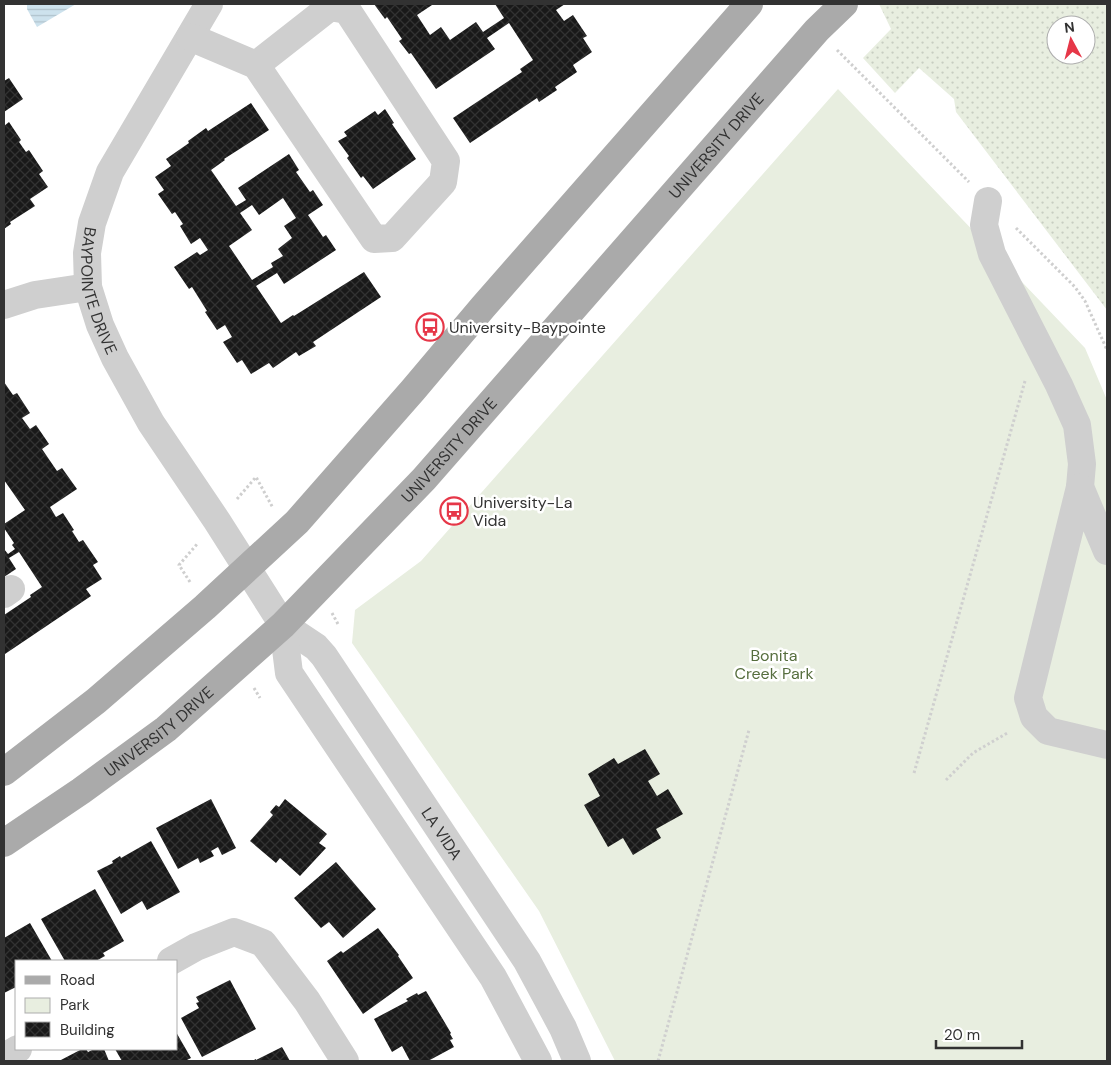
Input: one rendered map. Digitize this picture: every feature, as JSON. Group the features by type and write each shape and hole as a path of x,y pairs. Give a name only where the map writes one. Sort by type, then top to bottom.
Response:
{"main road":[{"path":"4,772 96,701 183,627 297,522 749,4"},
{"name":"UNIVERSITY DRIVE","path":"4,843 166,729 283,625 424,479 817,30 844,4"},
{"path":"4,754 68,723"}],"street":[{"name":"BAYPOINTE DRIVE","path":"209,4 110,172 92,223 87,252 88,287 100,325 151,423 248,568"},
{"path":"190,37 256,65 374,239 392,238 443,182 446,161 347,10 330,7 256,65"},
{"path":"988,201 984,225 992,254 1059,385 1077,425 1082,464 1080,487 1028,698 1034,717 1048,731 1107,745"},
{"path":"4,304 35,295 88,287"},
{"path":"1080,487 1107,551"},
{"name":"LA VIDA","path":"248,568 283,625 289,673 493,977 538,1061"},
{"name":"LA VIDA","path":"283,625 316,647 324,656 526,961 563,1028 577,1061"},
{"path":"173,960 196,947 234,932 263,943 307,1001 345,1061"},
{"path":"4,1057 16,1050"}],"path":[{"path":"914,773 1036,341"},
{"path":"946,780 973,753 1034,717"},
{"path":"658,1061 749,730"}],"green space":[{"path":"879,4 1107,4 1107,310 956,112 954,99 919,68 895,93 863,58 891,29"},
{"name":"Bonita Creek Park","path":"838,89 1085,348 1107,400 1107,1061 615,1061 539,911 352,643 355,610 421,561"}],"water":[{"path":"27,4 76,4 37,27 27,9"}],"building":[{"path":"374,4 431,4 417,15 430,35 441,27 450,40 476,22 483,32 504,18 495,4 565,4 556,10 564,21 573,15 587,36 583,38 592,52 573,65 577,72 555,87 557,90 539,102 537,98 470,143 453,118 522,72 520,69 533,60 509,23 487,38 495,49 436,89 411,53 409,54 399,41 402,39 387,17 385,19"},
{"path":"9,78 23,99 4,112 4,81"},
{"path":"251,103 269,130 224,159 211,170 236,206 246,200 238,188 289,154 299,170 296,172 310,192 313,190 323,205 308,215 323,237 326,235 336,250 284,284 277,273 256,286 281,323 364,272 381,297 313,342 316,346 299,356 296,352 273,368 269,363 251,374 242,360 237,363 223,342 232,337 225,325 217,330 192,287 189,289 174,267 197,252 200,255 208,250 200,238 191,244 180,226 183,224 175,212 172,214 158,194 164,190 155,177 171,166 166,159 206,128 208,131","holes":["283,198 296,218 284,226 292,238 278,249 283,256 271,263 273,267 252,280 229,246 252,230 240,213 252,205 259,215"]},
{"path":"385,109 394,123 392,124 416,159 373,189 363,176 361,178 338,141 347,136 344,132 375,111 378,115"},
{"path":"9,122 21,140 19,142 26,152 29,150 43,171 39,174 48,187 30,199 35,206 10,222 11,224 4,229 4,126"},
{"path":"4,382 13,395 17,393 30,413 22,418 30,429 36,425 49,444 42,449 57,471 62,468 77,489 50,507 56,517 63,513 79,542 83,540 98,562 93,565 102,579 86,589 91,596 5,654 4,615 31,597 30,595 42,587 19,552 9,558 16,569 4,577 4,549 8,554 15,549 12,545 14,543 4,528 4,524 25,510 4,480"},
{"path":"645,749 660,774 648,781 657,796 668,789 683,814 656,829 661,838 633,855 623,838 608,847 584,805 600,796 588,774 614,758 618,764"},
{"path":"211,799 236,848 222,855 218,847 211,851 214,856 200,863 198,858 178,869 156,828"},
{"path":"285,799 327,834 319,843 326,848 300,876 280,858 276,863 250,841 273,815 270,812 276,805 279,807"},
{"path":"151,841 180,892 147,910 142,901 121,914 97,871 113,863 112,861 120,856 121,858"},
{"path":"336,862 376,909 343,938 329,922 321,928 294,898"},
{"path":"95,889 124,941 103,953 105,956 98,960 64,960 41,919"},
{"path":"30,923 51,960 15,960 15,988 4,993 4,938"},
{"path":"378,928 399,955 413,978 363,1014 327,961 341,951 343,953"},
{"path":"230,980 256,1029 202,1057 181,1018 199,1008 196,1003 199,1002 196,997"},
{"path":"426,991 451,1033 453,1039 450,1040 454,1047 428,1061 410,1061 402,1046 392,1052 374,1019 408,1001 406,999 417,993 418,995"},
{"path":"178,1035 191,1058 185,1061 122,1061 116,1050 178,1050"},
{"path":"282,1047 290,1061 252,1061 256,1060"},
{"path":"80,1050 87,1050 88,1052 92,1050 104,1050 109,1061 59,1061"}],"place":[{"name":"University-Baypointe","path":"430,327"},
{"name":"University-La Vida","path":"454,511"}]}
